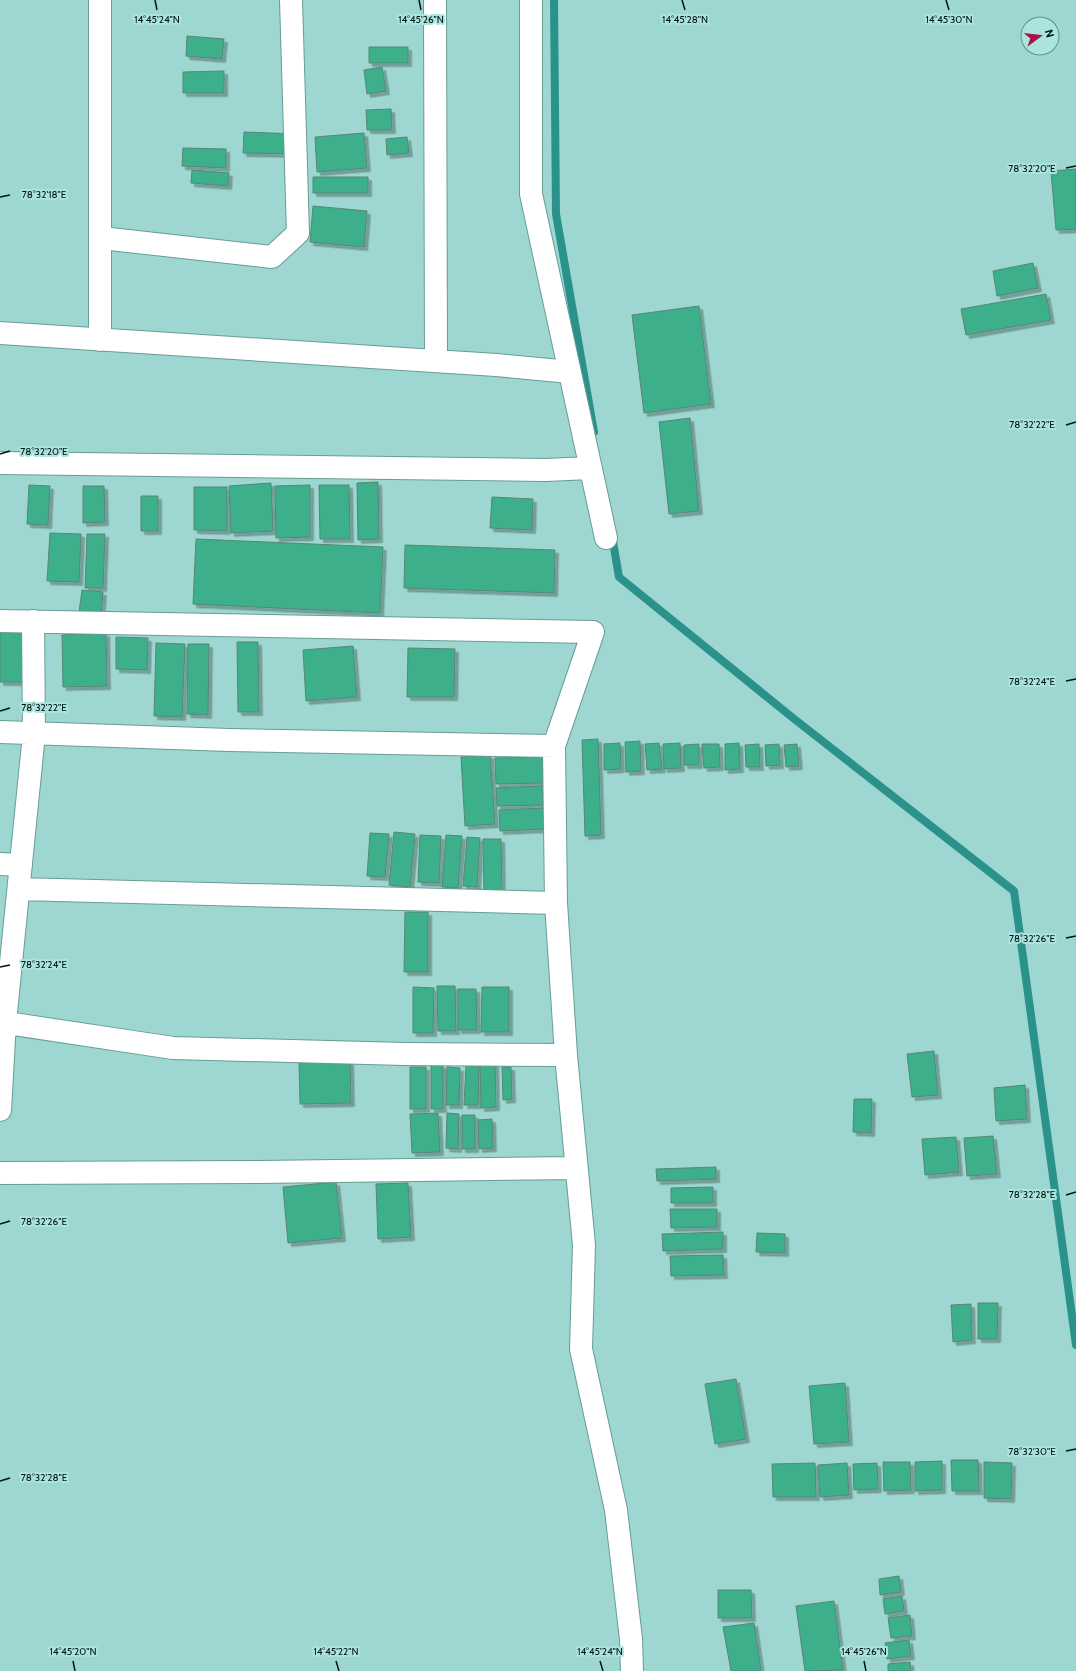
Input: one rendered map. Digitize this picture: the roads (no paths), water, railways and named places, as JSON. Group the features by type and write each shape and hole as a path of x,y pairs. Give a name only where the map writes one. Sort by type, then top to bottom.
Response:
{"street":[{"path":"100,0 100,340"},
{"path":"100,238 272,257 298,233 291,0"},
{"path":"434,0 436,361"},
{"path":"531,0 531,194 606,538"},
{"path":"0,333 436,361 570,372"},
{"path":"0,463 546,470 590,468"},
{"path":"0,621 593,632 554,746 556,903 566,1055 584,1245 581,1349 616,1510 631,1639 632,1671"},
{"path":"0,1110 2,1022 19,889 10,865 34,734 33,622"},
{"path":"0,732 229,740 554,746"},
{"path":"19,889 556,903"},
{"path":"2,1022 172,1048 404,1054 566,1055"},
{"path":"0,1173 260,1172 576,1168"}],"waterway":[{"path":"554,0 556,214 594,432"},
{"path":"612,536 619,577 793,718 1014,891 1076,1345"}]}
